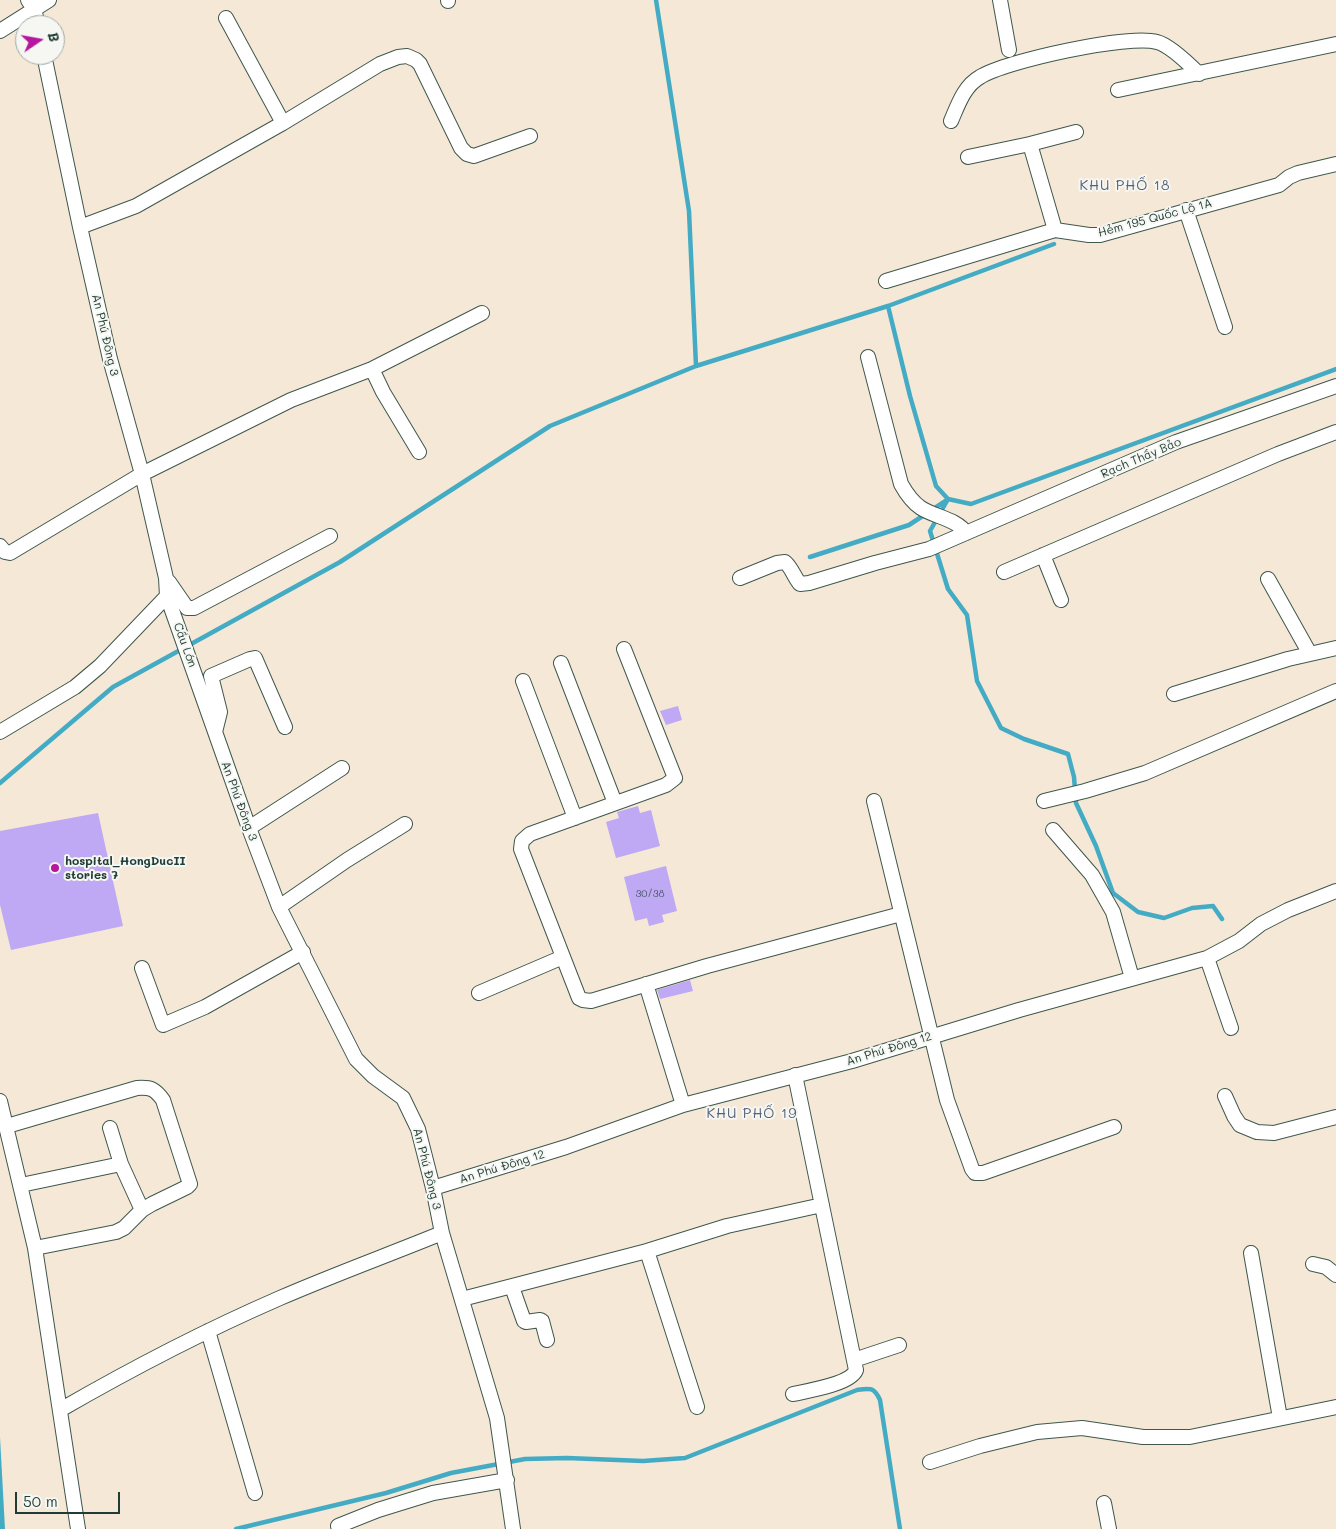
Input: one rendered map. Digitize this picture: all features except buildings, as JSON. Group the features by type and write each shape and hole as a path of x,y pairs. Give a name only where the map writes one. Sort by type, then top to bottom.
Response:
{"street":[{"path":"0,31 31,4 49,0"},
{"path":"1000,0 1009,50"},
{"path":"226,18 283,123"},
{"path":"951,121 968,87 979,77 1011,65 1062,51 1134,40 1158,42 1178,55 1200,74"},
{"path":"1118,90 1336,44"},
{"path":"80,227 136,206 283,123 380,64 398,57 407,56 420,64 461,148 467,154 474,156 530,136"},
{"name":"An Phú Đông 3","path":"46,65 110,359 142,474 166,578 167,596 173,612"},
{"path":"968,158 1076,132"},
{"path":"1030,144 1055,230"},
{"name":"Hẻm 195 Quốc Lộ 1A","path":"886,281 1055,230 1100,235 1279,185 1298,172 1336,164"},
{"path":"1186,210 1225,327"},
{"path":"0,546 5,552 10,553 142,474 291,400 372,369 482,313"},
{"path":"868,357 900,484 909,497 922,509 959,526 966,533"},
{"path":"372,369 383,392 419,452"},
{"name":"Rạch Thầy Bảo","path":"740,578 777,563 785,562 791,567 794,578 800,584 809,583 874,563 929,549 1176,442 1336,386"},
{"path":"1004,572 1278,454 1336,432"},
{"path":"166,578 186,608 194,608 330,536"},
{"path":"1043,555 1061,600"},
{"path":"1268,579 1310,654"},
{"path":"0,732 74,687 93,672 167,596"},
{"name":"Cầu Lớn","path":"173,612 197,678"},
{"path":"1174,694 1288,659 1336,648"},
{"path":"624,649 675,778 666,785 530,834 522,842 521,849 580,998 591,1001 707,966 902,914"},
{"path":"215,733 220,712 211,676 250,658 255,658 285,727"},
{"path":"561,663 615,803"},
{"name":"An Phú Đông 3","path":"197,678 248,828 279,907 356,1059 374,1076 403,1098 418,1129 442,1233 497,1418 514,1529"},
{"path":"523,682 575,818"},
{"path":"1044,801 1085,792 1146,773 1336,691"},
{"path":"248,828 342,768"},
{"path":"874,801 947,1100 969,1163 975,1173 983,1172 1114,1127"},
{"path":"279,907 347,860 405,824"},
{"path":"1053,830 1092,875 1113,912 1132,978"},
{"name":"An Phú Đông 12","path":"433,1188 566,1147 683,1104 852,1061 931,1036 1207,958 1239,941 1261,924 1288,910 1336,891"},
{"path":"142,968 163,1025 205,1007 303,952"},
{"path":"479,993 563,957"},
{"path":"1207,958 1231,1028"},
{"path":"646,984 683,1104"},
{"path":"792,1394 850,1378 856,1370 795,1075"},
{"path":"7,1126 137,1088 149,1087 156,1090 163,1100 190,1184 142,1210 124,1228 116,1232 35,1248"},
{"path":"1225,1096 1240,1125 1257,1132 1274,1132 1336,1117"},
{"path":"0,1101 35,1248 78,1529"},
{"path":"110,1128 120,1164 142,1210"},
{"path":"21,1185 120,1164"},
{"path":"462,1299 648,1251 727,1226 822,1204"},
{"path":"60,1410 113,1379 208,1331 280,1298 442,1233"},
{"path":"648,1251 697,1407"},
{"path":"1251,1253 1280,1418"},
{"path":"1313,1264 1326,1267 1336,1275"},
{"path":"512,1286 524,1321 542,1321 548,1340"},
{"path":"208,1331 255,1493"},
{"path":"854,1360 899,1345"},
{"path":"930,1462 980,1446 1037,1432 1082,1428 1143,1437 1190,1437 1336,1407"},
{"path":"338,1526 378,1510 434,1493 506,1476"},
{"path":"1104,1503 1109,1529"}],"water":[{"path":"0,1437 5,1529 0,1529"}],"waterway":[{"path":"656,0 689,211 696,366"},
{"path":"0,783 113,687 340,562 550,426 696,366 888,306 1054,244"},
{"path":"888,306 910,396 936,486 948,499 971,504 1336,369"},
{"path":"948,499 930,531 948,589 967,615 977,681 1001,728 1024,739 1068,754 1074,777 1076,803 1096,846 1113,893 1138,912 1164,918 1192,908 1213,906 1222,919"},
{"path":"810,557 909,525 947,500"},
{"path":"236,1529 386,1493 451,1473 525,1459 567,1458 643,1461 685,1458 857,1390 868,1389 874,1391 880,1400 900,1529"}],"place":[{"name":"hospital_HongDucII stories 7","path":"55,868"}],"district":[{"name":"KHU PHỐ 18","path":"1125,186"},
{"name":"KHU PHỐ 19","path":"752,1114"}]}
